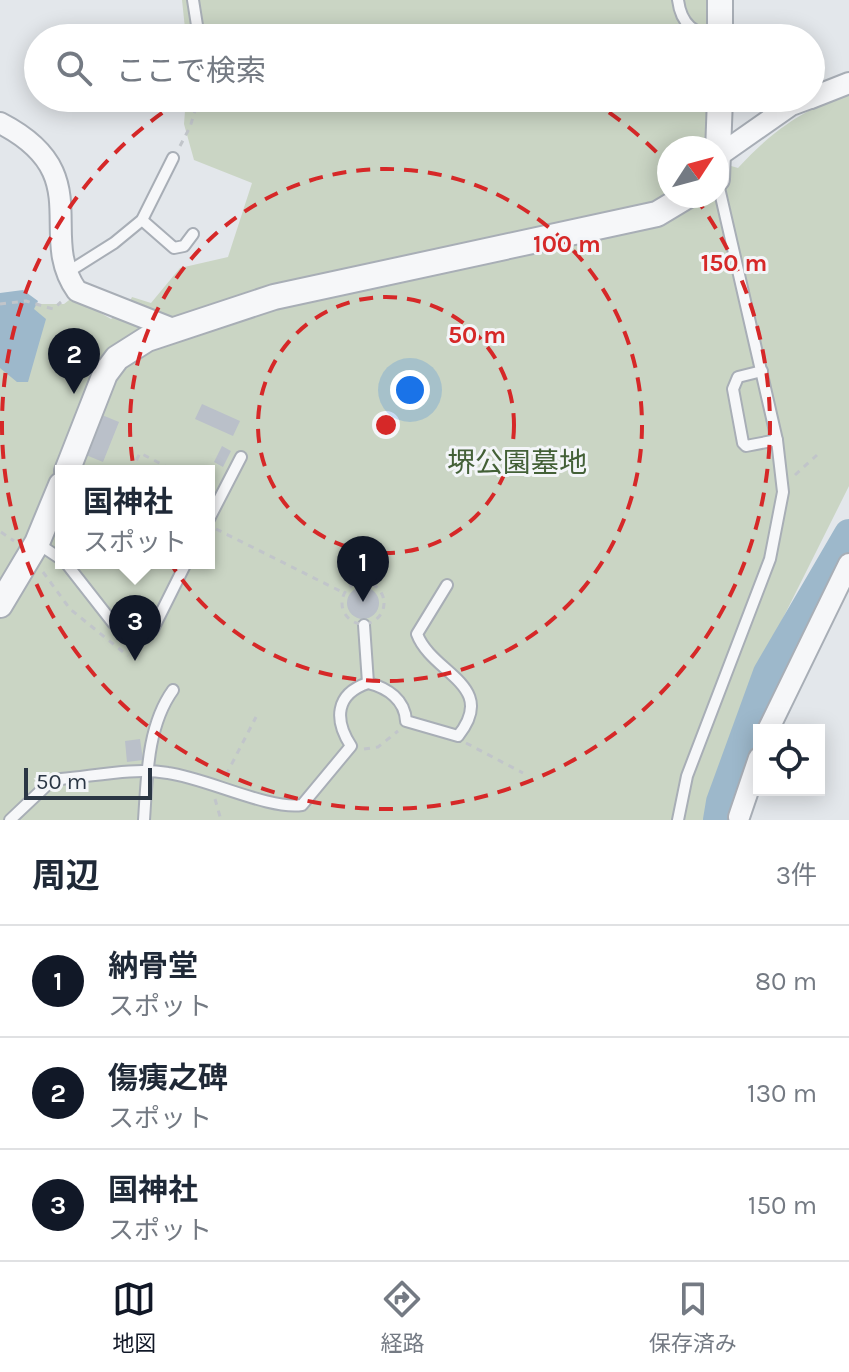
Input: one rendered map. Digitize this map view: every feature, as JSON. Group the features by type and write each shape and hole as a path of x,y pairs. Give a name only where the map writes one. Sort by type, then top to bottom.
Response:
{"street":[{"path":"720,0 720,24"},
{"path":"825,92 849,83"},
{"path":"720,112 721,136"},
{"path":"729,148 781,112"},
{"path":"0,123 40,152 58,184 68,272 80,293 173,329"},
{"path":"69,465 105,374 117,358 130,348 173,329 274,297 657,214 667,208"},
{"path":"0,605 37,543 55,500"},
{"path":"771,724 849,564"},
{"path":"739,817 753,776"}],"lane":[{"path":"193,0 197,24"},
{"path":"678,0 682,17 687,24"},
{"path":"68,272 114,243 142,220 173,158"},
{"path":"678,820 687,776 770,559 783,492 777,440 724,208"},
{"path":"142,220 174,248 184,246 193,234"},
{"path":"762,371 738,377 733,389 743,443 746,446 777,440"},
{"path":"215,507 241,457"},
{"path":"37,543 55,555"},
{"path":"71,569 113,623 128,631 153,629 183,569"},
{"path":"10,820 48,784 61,779 148,772 167,772 221,785 287,807 302,805 351,746 338,721 339,708 357,687 368,683 394,695 405,713 406,721 458,736 468,723 472,708 468,691 454,675 431,659 417,634 447,585"},
{"path":"364,625 368,683"},
{"path":"144,820 156,725 163,704 173,690"}],"path":[{"path":"173,158 195,112"},
{"path":"0,304 26,301 53,309"},
{"path":"134,465 140,453 163,465"},
{"path":"795,475 817,455"},
{"path":"215,528 344,593"},
{"path":"1,532 8,537"},
{"path":"47,577 70,609 128,656"},
{"path":"367,582 383,594 381,614 364,625 345,615 344,593 353,583 367,582"},
{"path":"221,785 256,717"},
{"path":"351,746 378,747 406,721"},
{"path":"458,736 468,745 523,773"}],"green space":[{"path":"182,0 711,0 710,24 185,24"},
{"name":"堺公園墓地","path":"849,90 849,486 749,686 710,798 712,820 0,820 0,304 64,304 73,297 111,319 127,307 132,297 151,303 180,268 228,257 252,183 194,160 184,124 185,112 709,112 708,136 657,136 657,208 729,208 729,165 738,168 802,114 825,112 825,102"}],"water":[{"path":"23,290 38,301 34,309 46,319 28,382 17,382 0,368 0,293"}],"building":[{"path":"202,404 240,421 233,436 195,419"},
{"path":"102,415 119,422 103,462 86,455"},
{"path":"222,446 231,451 223,467 214,462"},
{"path":"363,587 375,591 379,603 375,615 363,619 351,615 347,603 351,591"},
{"path":"140,739 143,760 127,762 125,741"}],"waterway":[{"path":"718,820 721,802 768,673 849,534"}],"place":[{"name":"傷痍之碑","path":"74,394"},
{"name":"納骨堂","path":"363,602"},
{"name":"国神社","path":"135,661"}]}
